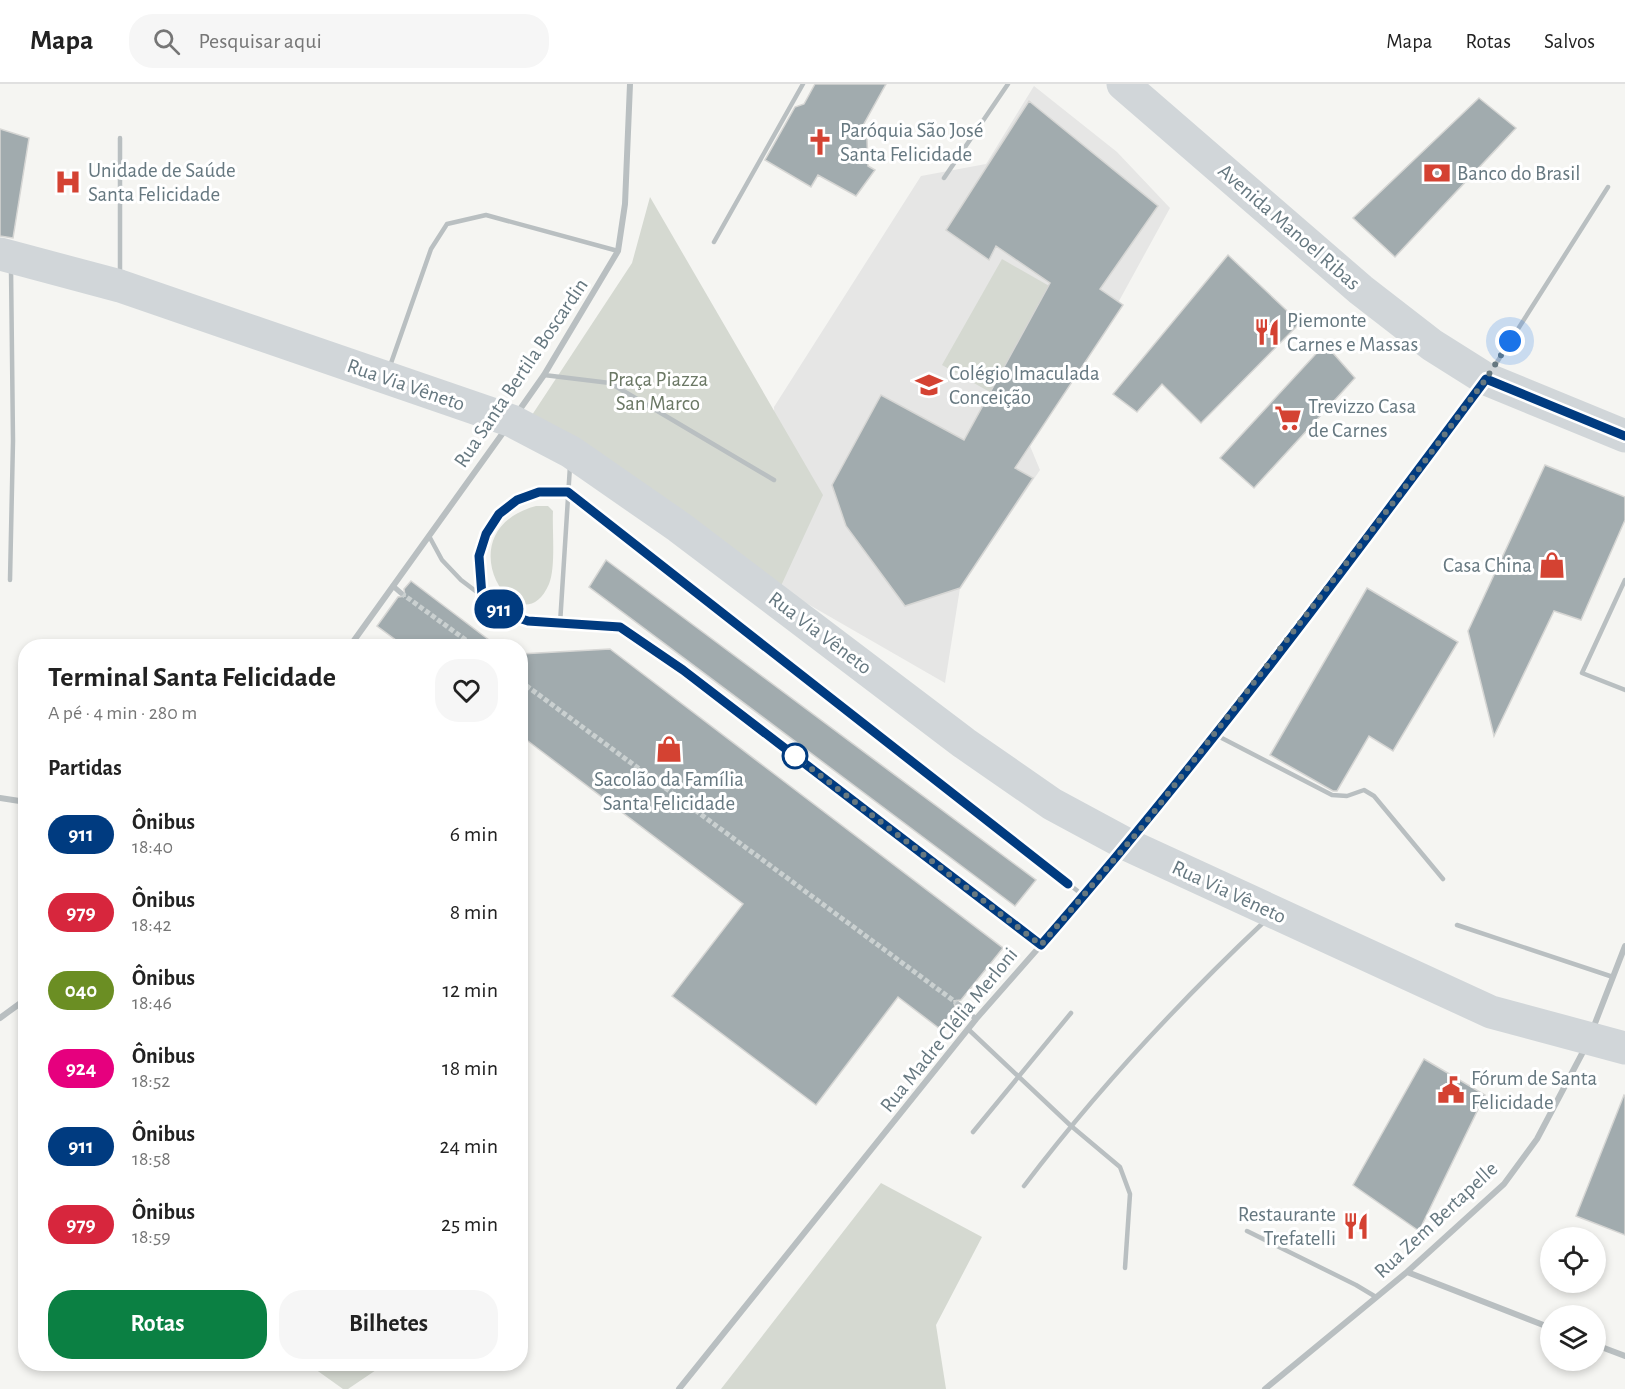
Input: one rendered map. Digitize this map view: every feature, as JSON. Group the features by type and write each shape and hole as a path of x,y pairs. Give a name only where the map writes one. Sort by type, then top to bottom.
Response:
{"main road":[{"name":"Avenida Manoel Ribas","path":"1123,84 1361,290 1432,345 1486,379 1625,436"},
{"name":"Rua Via Vêneto","path":"5,255 120,286 512,421 571,452 688,534 974,750 1052,804 1128,845 1491,1012 1625,1048"}],"street":[{"name":"Rua Santa Bertila Boscardin","path":"355,639 544,375 618,251 625,204 630,84"},
{"name":"Rua Madre Clélia Merloni","path":"679,1389 976,1019 1128,845 1486,379"},
{"path":"393,586 401,593"},
{"path":"0,798 18,801"},
{"name":"Rua Zem Bertapelle","path":"1265,1389 1407,1272 1504,1184 1537,1139 1589,1040 1625,946"},
{"path":"958,1004 976,1019"},
{"path":"0,1018 18,1005"},
{"path":"1407,1272 1540,1324"},
{"path":"1606,1349 1625,1356"}],"lane":[{"path":"714,242 803,84"},
{"path":"944,178 1008,84"},
{"path":"120,138 120,286"},
{"path":"1486,379 1608,188"},
{"path":"386,378 431,249 447,224 486,215 618,251"},
{"path":"5,255 13,399 10,580"},
{"path":"544,375 609,383 774,480"},
{"path":"560,624 571,452"},
{"path":"482,596 479,556 486,534 499,514 517,500 539,492 568,492 1084,896"},
{"path":"429,536 442,560 460,580 495,607 518,618 560,624 620,627 683,670 1041,945"},
{"path":"1625,580 1582,673 1625,690"},
{"path":"1214,734 1332,795 1347,796 1364,790 1374,796 1443,879"},
{"path":"1024,1186 1070,1125 1229,955 1274,913"},
{"path":"1457,925 1613,977"},
{"path":"973,1132 1071,1013"},
{"path":"968,1029 1070,1125 1120,1167 1130,1194 1125,1268"},
{"path":"1247,1232 1376,1297"}],"shaded area":[{"name":"Colégio Imaculada Conceição","path":"1034,86 1117,152 1170,208 1085,363 1030,446 1040,470 960,588 945,683 780,588 774,407 921,176 986,164"}],"green space":[{"name":"Praça Piazza San Marco","path":"650,197 823,495 780,588 532,415 632,263"},
{"path":"1002,259 1072,299 1011,404 942,365"},
{"path":"536,506 548,506 553,511 551,577 549,584 536,601 521,604 507,596 496,580 491,560 494,539 508,520"},
{"path":"881,1183 982,1237 936,1325 946,1389 721,1389"},
{"path":"318,1371 375,1371 348,1389 343,1389"}],"building":[{"name":"Paróquia São José Santa Felicidade","path":"815,84 886,84 860,131 867,139 868,166 875,170 856,196 818,175 811,187 765,160 795,107 804,104"},
{"name":"Banco do Brasil","path":"1479,98 1516,128 1395,257 1353,218"},
{"path":"1029,101 1158,206 1100,289 1123,305 1015,468 1033,478 960,588 905,606 846,526 832,485 881,395 964,440 1050,283 996,246 989,260 946,230"},
{"path":"0,129 29,138 13,238 0,236"},
{"path":"1228,255 1300,323 1201,423 1162,384 1137,412 1113,394"},
{"name":"Trevizzo Casa de Carnes","path":"1325,344 1355,378 1254,488 1220,458"},
{"name":"Casa China","path":"1545,465 1625,497 1625,520 1581,620 1554,611 1494,736 1468,631"},
{"path":"606,560 1036,880 1015,906 589,587"},
{"path":"411,581 488,639 395,639 377,626 398,597 405,596 404,589"},
{"path":"1367,588 1458,642 1393,751 1369,736 1337,791 1333,791 1270,755"},
{"path":"610,649 1003,948 961,1000 954,1001 955,1008 940,1029 898,997 816,1105 672,996 743,904 528,741 528,654"},
{"path":"1424,1059 1485,1095 1419,1231 1353,1185"},
{"path":"1624,1095 1625,1235 1576,1216"}],"tunnel":[{"path":"401,593 464,639"},
{"path":"528,687 958,1004"}],"bus line":[{"name":"911","path":"1068,884 568,492 539,492 517,500 499,514 486,534 479,556 479,576 482,596 495,607 506,614 528,621 620,627 683,670 1041,945 1128,845 1486,379 1603,429 1625,436"}],"place":[{"name":"Paróquia São José Santa Felicidade","path":"820,142"},
{"name":"Banco do Brasil","path":"1437,173"},
{"name":"Unidade de Saúde Santa Felicidade","path":"68,182"},
{"name":"Piemonte Carnes e Massas","path":"1267,332"},
{"name":"Colégio Imaculada Conceição","path":"929,385"},
{"name":"Trevizzo Casa de Carnes","path":"1288,418"},
{"name":"Casa China","path":"1552,565"},
{"name":"Sacolão da Família Santa Felicidade","path":"669,749"},
{"name":"Fórum de Santa Felicidade","path":"1451,1090"},
{"name":"Restaurante Trefatelli","path":"1356,1226"}],"route":[{"path":"795,756 1041,945 1143,826 1416,473 1486,379 1510,341"}]}
